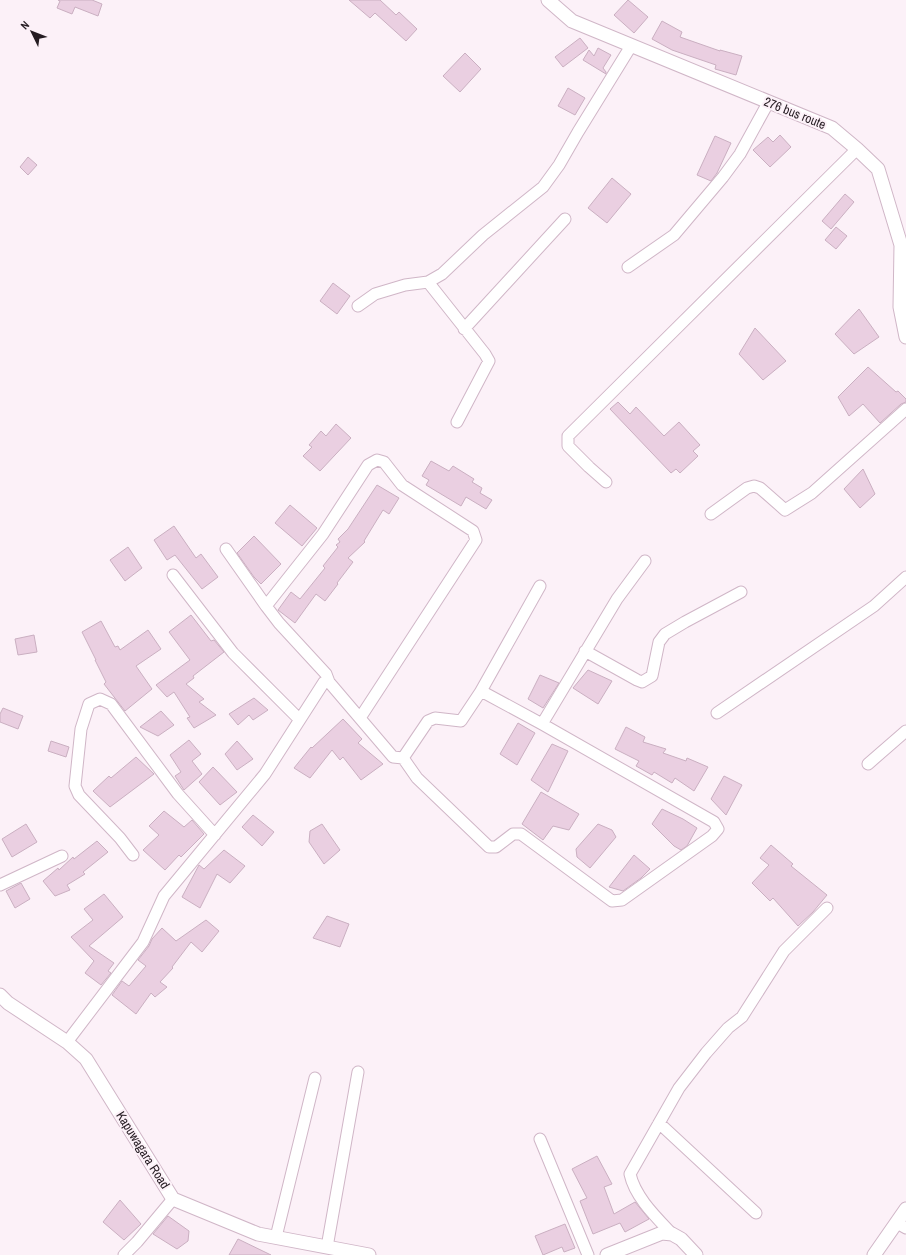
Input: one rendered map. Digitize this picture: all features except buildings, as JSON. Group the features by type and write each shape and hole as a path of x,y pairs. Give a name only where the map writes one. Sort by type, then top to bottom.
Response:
{"street":[{"name":"276 bus route","path":"548,0 572,21 768,103 832,128 857,149 878,169 902,245 900,307 906,337"},
{"path":"358,306 375,294 405,285 428,282 442,274 482,235 543,188 560,165 578,132 631,46"},
{"path":"628,267 674,235 723,177 740,154 768,103"},
{"path":"606,482 588,467 568,446 568,436 857,149"},
{"path":"464,329 565,219"},
{"path":"428,282 489,362 457,422"},
{"path":"711,514 747,488 754,486 760,488 785,510 812,493 906,409"},
{"path":"266,606 323,534 368,465 377,460 384,462 402,485 473,532 476,540 360,718"},
{"path":"226,549 279,623 326,674 329,682 393,757 403,758 417,778 489,847 496,847 513,834 521,834 612,901 622,900 712,836 718,829 714,822 481,691"},
{"path":"542,724 617,599 645,561"},
{"path":"173,575 234,653 300,719"},
{"path":"717,713 874,606 906,577"},
{"path":"403,758 428,721 435,718 461,720 481,691 540,586"},
{"path":"585,651 642,682 652,676 659,642 664,634 741,592"},
{"path":"67,1042 143,942 164,896 265,774 324,682 329,682"},
{"path":"133,855 120,838 79,795 76,786 81,729 89,704 100,700 111,704 178,794 215,835"},
{"path":"868,764 906,731"},
{"path":"0,885 62,856"},
{"path":"696,1255 681,1239 672,1234 652,1213 632,1184 630,1174 679,1088 706,1053 728,1028 742,1017 784,951 827,908"},
{"name":"Kapuwagara Road","path":"0,996 8,1003 67,1042 86,1059 173,1199 258,1234 369,1255"},
{"path":"327,1247 358,1072"},
{"path":"276,1237 315,1078"},
{"path":"659,1123 756,1213"},
{"path":"540,1139 588,1255"},
{"path":"124,1255 137,1242 173,1199"},
{"path":"874,1255 901,1226 906,1209"},
{"path":"607,1255 662,1233 672,1234"}]}
